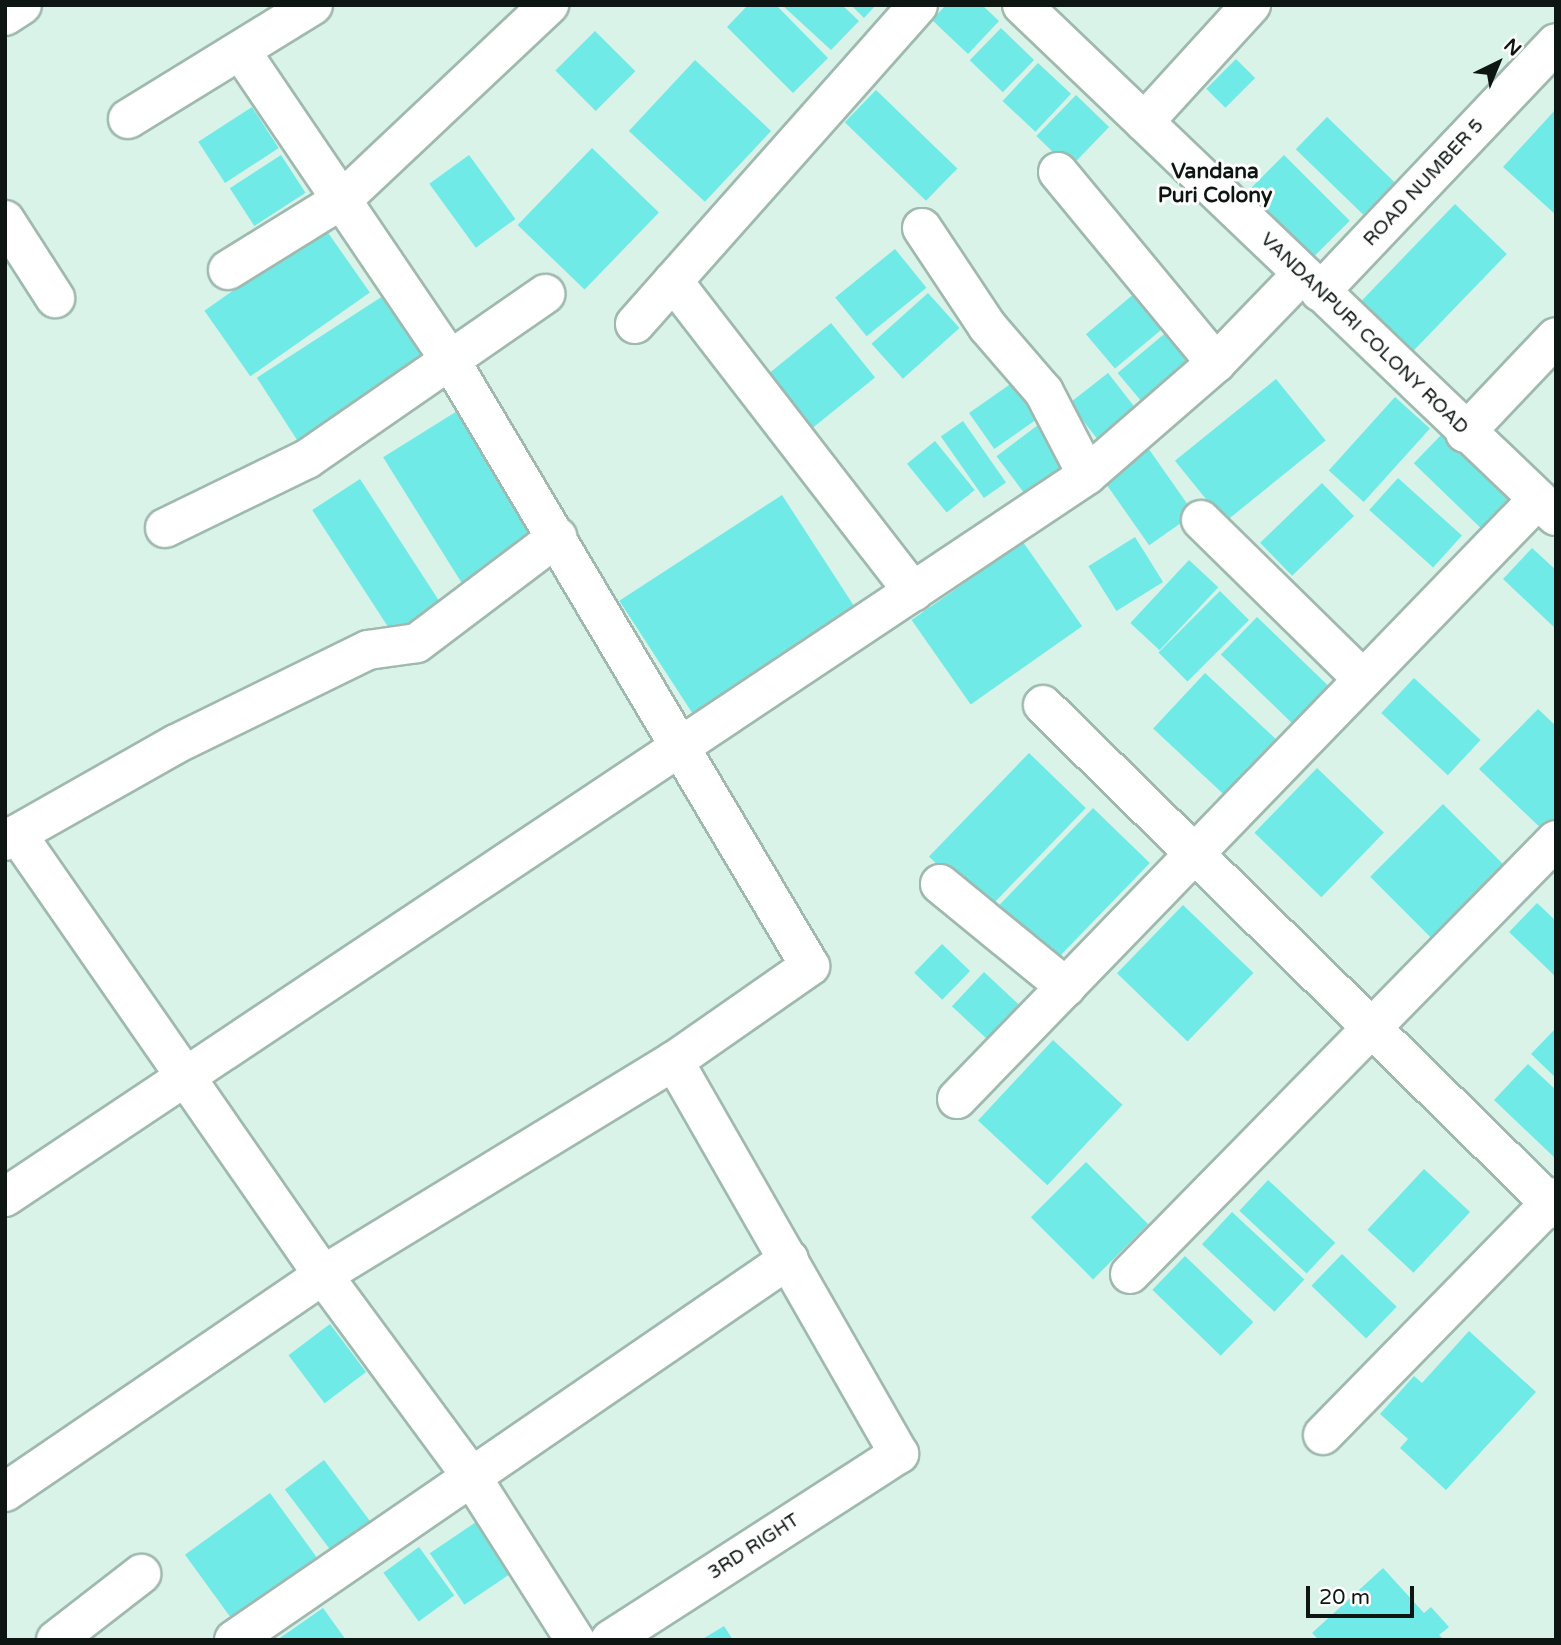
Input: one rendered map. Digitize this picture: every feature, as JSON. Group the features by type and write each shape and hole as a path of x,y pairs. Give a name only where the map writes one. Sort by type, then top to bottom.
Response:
{"street":[{"path":"5,16 22,5"},
{"path":"128,119 313,5"},
{"path":"228,270 344,198 549,5"},
{"path":"635,324 918,5"},
{"name":"VANDANPURI COLONY ROAD","path":"1021,5 1465,433 1547,508"},
{"path":"1143,122 1251,5"},
{"name":"ROAD NUMBER 5","path":"5,1197 1087,475 1311,283 1556,43"},
{"path":"5,1492 323,1275 674,1060 810,966 450,360 344,198 241,51"},
{"path":"1058,172 1216,363"},
{"path":"5,220 55,298"},
{"path":"922,228 987,326 1044,392 1087,475"},
{"path":"673,281 913,592"},
{"path":"165,528 307,459 545,294"},
{"path":"1465,433 1556,337"},
{"path":"957,1099 1363,679 1547,508"},
{"path":"1201,520 1363,679"},
{"path":"557,537 417,643 368,650 176,744 11,838 186,1078 323,1275 471,1476 575,1640"},
{"path":"1043,705 1371,1028 1554,1203 1323,1435"},
{"path":"1130,1274 1556,840"},
{"path":"940,884 1066,988"},
{"path":"234,1640 789,1259 674,1060"},
{"name":"3RD RIGHT","path":"610,1640 899,1454 789,1259"},
{"path":"56,1640 141,1574"}],"building":[{"path":"748,5 776,5 828,58 793,93 727,27"},
{"path":"782,5 842,5 859,21 831,50"},
{"path":"851,5 876,5 864,18"},
{"path":"946,5 982,5 999,21 968,54 932,20"},
{"path":"1001,28 1034,60 1003,92 970,60"},
{"path":"595,31 635,71 596,111 555,71"},
{"path":"1236,59 1255,78 1225,108 1206,89"},
{"path":"695,60 771,131 705,202 629,131"},
{"path":"1038,63 1071,94 1035,132 1003,101"},
{"path":"876,90 957,168 926,201 845,122"},
{"path":"1076,95 1109,127 1069,168 1036,136"},
{"path":"252,107 279,148 225,183 198,142"},
{"path":"1556,109 1556,215 1503,167"},
{"path":"1327,117 1395,182 1363,215 1296,149"},
{"path":"592,148 659,213 585,290 518,225"},
{"path":"281,155 306,193 254,226 230,188"},
{"path":"469,155 515,219 476,248 429,184"},
{"path":"1284,155 1350,221 1313,258 1247,192"},
{"path":"1455,204 1507,254 1409,355 1357,305"},
{"path":"324,227 370,293 250,376 204,311"},
{"path":"895,249 926,288 867,336 835,297"},
{"path":"928,293 959,328 903,379 872,344"},
{"path":"1135,293 1164,327 1115,369 1086,334"},
{"path":"386,294 431,363 302,447 257,378"},
{"path":"831,323 875,377 799,439 755,385"},
{"path":"1169,330 1198,364 1147,408 1118,373"},
{"path":"1108,373 1137,410 1098,440 1069,403"},
{"path":"1019,378 1044,414 994,449 969,413"},
{"path":"1276,379 1326,440 1225,522 1175,461"},
{"path":"1395,397 1430,428 1364,502 1329,471"},
{"path":"462,408 545,540 466,590 383,457"},
{"path":"1046,419 1077,460 1027,497 996,456"},
{"path":"963,421 1006,482 984,498 941,436"},
{"path":"1445,431 1513,497 1482,529 1414,463"},
{"path":"935,441 975,490 947,513 907,464"},
{"path":"1146,445 1194,514 1149,545 1101,477"},
{"path":"1398,478 1462,536 1433,568 1369,510"},
{"path":"360,479 442,606 394,637 312,510"},
{"path":"1322,483 1354,516 1292,576 1260,543"},
{"path":"782,495 855,607 692,713 619,601"},
{"path":"1135,537 1163,582 1116,611 1088,566"},
{"path":"1023,542 1082,626 971,704 912,620"},
{"path":"1532,548 1556,570 1556,629 1503,579"},
{"path":"1189,560 1218,587 1160,650 1130,623"},
{"path":"1220,591 1249,620 1187,682 1158,653"},
{"path":"1257,617 1335,692 1299,729 1221,654"},
{"path":"1205,673 1278,741 1226,797 1153,729"},
{"path":"1414,678 1481,740 1448,775 1381,713"},
{"path":"1538,709 1556,726 1556,828 1549,836 1479,769"},
{"path":"1029,753 1086,808 986,911 929,857"},
{"path":"1317,768 1384,833 1321,897 1254,833"},
{"path":"1443,804 1511,872 1438,945 1370,877"},
{"path":"1093,808 1150,863 1046,970 989,915"},
{"path":"1537,903 1556,921 1556,977 1509,932"},
{"path":"1183,905 1253,973 1188,1041 1117,973"},
{"path":"942,944 970,971 942,1000 914,973"},
{"path":"984,972 1022,1007 990,1042 952,1006"},
{"path":"1556,1028 1556,1078 1531,1054"},
{"path":"1053,1040 1122,1105 1047,1185 978,1120"},
{"path":"1528,1064 1556,1090 1556,1159 1494,1100"},
{"path":"1086,1162 1148,1224 1093,1279 1031,1217"},
{"path":"1424,1169 1470,1212 1413,1273 1367,1230"},
{"path":"1268,1180 1335,1243 1307,1273 1239,1211"},
{"path":"1232,1212 1304,1280 1274,1312 1202,1244"},
{"path":"1342,1254 1397,1307 1366,1338 1311,1286"},
{"path":"1185,1256 1253,1322 1221,1356 1152,1290"},
{"path":"330,1324 366,1372 325,1403 288,1355"},
{"path":"1469,1331 1536,1392 1446,1490 1400,1448 1408,1439 1380,1414 1414,1376 1422,1383"},
{"path":"324,1460 379,1533 340,1562 285,1489"},
{"path":"270,1493 322,1565 237,1627 185,1555"},
{"path":"482,1518 517,1569 464,1605 430,1553"},
{"path":"419,1547 454,1596 419,1621 383,1573"},
{"path":"1383,1568 1424,1613 1431,1607 1449,1627 1439,1635 1444,1640 1319,1640 1312,1633"},
{"path":"323,1608 346,1640 277,1640"},
{"path":"724,1626 733,1640 701,1640"}],"district":[{"name":"Vandana Puri Colony","path":"1215,184"}]}
